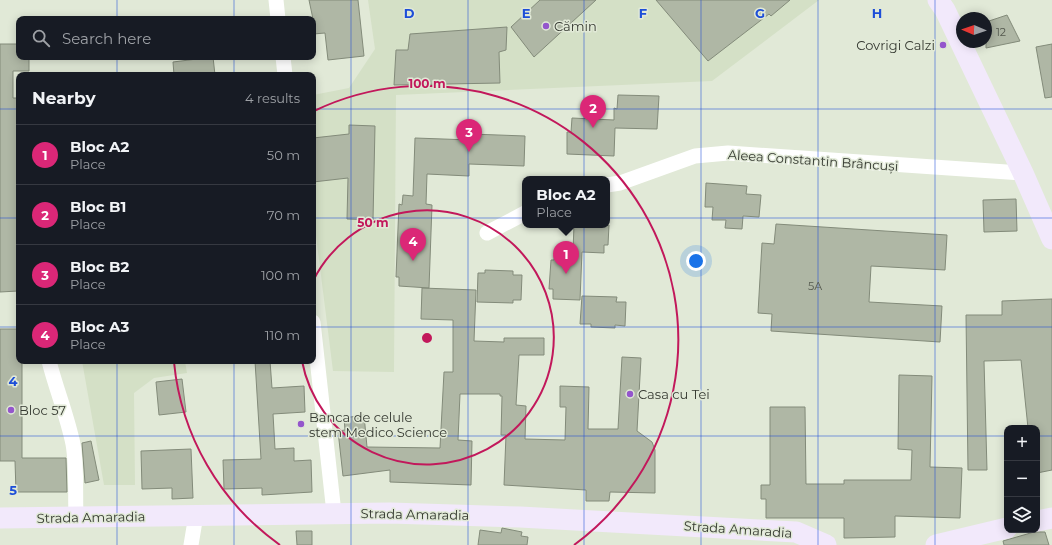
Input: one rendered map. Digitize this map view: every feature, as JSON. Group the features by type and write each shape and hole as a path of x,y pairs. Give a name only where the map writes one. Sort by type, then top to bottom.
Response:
{"main road":[{"path":"938,0 945,10 1023,173 1052,239"},
{"name":"Strada Amaradia","path":"0,518 334,514 520,517 758,529 802,533 826,545"},
{"path":"1040,520 1052,518"},
{"path":"937,545 1004,529"}],"street":[{"path":"276,0 278,16"},
{"path":"283,60 285,72"},
{"name":"Aleea Constantin Brâncuși","path":"610,185 620,183 696,156 728,153 1023,173"},
{"path":"487,233 522,215"},
{"path":"316,349 334,514"},
{"path":"50,364 55,386 66,414 73,445 76,518"},
{"path":"191,545 196,515"}],"shaded area":[{"path":"368,0 819,0 712,81 396,95 394,372 333,371 316,236 316,94 349,88 375,49"},
{"path":"83,364 186,364 187,373 154,378 134,393 135,485 104,485"}],"building":[{"path":"309,0 358,0 364,56 328,60 325,33 316,34 316,16 312,16"},
{"name":"Cămin","path":"540,0 596,0 534,57 511,27"},
{"path":"656,0 790,0 771,16 769,14 708,61"},
{"path":"1007,15 1020,41 992,47 992,20"},
{"path":"507,27 506,50 499,52 500,83 394,85 396,50 408,50 410,34"},
{"path":"0,44 16,44 16,60 29,60 29,71 13,71 13,98 16,98 16,291 0,292"},
{"path":"1052,44 1052,97 1045,98 1036,47"},
{"path":"189,60 213,60 215,72 174,72 173,62"},
{"path":"618,95 659,96 657,129 615,128 614,156 567,154 567,132 571,132 572,118 614,120 614,108 617,109"},
{"path":"349,125 375,126 373,220 347,219 348,178 316,182 316,138 349,134"},
{"path":"471,134 525,136 524,166 469,164 469,176 427,174 426,204 432,205 429,288 399,286 399,277 396,277 399,204 402,205 403,195 413,196 415,138 471,140"},
{"path":"706,183 747,186 746,194 761,195 759,217 743,216 742,229 725,228 726,220 712,220 713,207 705,207"},
{"path":"1016,199 1017,231 984,232 983,200"},
{"path":"776,224 947,235 945,270 871,266 869,302 942,306 940,342 771,331 772,314 758,313 762,243 774,244"},
{"path":"574,228 609,228 608,245 604,245 604,253 582,252 580,300 553,299 553,289 549,289 551,260 554,260 555,250 573,251"},
{"path":"485,270 513,271 513,275 522,275 521,300 513,300 513,303 477,302 478,273 485,273"},
{"path":"422,288 476,290 474,341 504,342 504,338 544,338 544,355 519,355 516,405 526,406 525,439 565,440 566,407 560,407 560,386 589,387 588,429 618,429 622,357 641,358 637,431 652,442 655,450 655,493 610,492 609,501 586,501 586,490 504,485 506,435 501,435 502,396 500,396 500,394 460,394 458,440 472,441 471,485 390,482 390,470 343,476 338,431 345,430 344,418 364,415 367,447 440,448 444,372 453,372 453,320 421,319"},
{"path":"582,296 617,297 616,302 626,302 625,326 615,325 615,328 591,327 591,324 580,324"},
{"path":"1052,299 1052,470 1040,472 1040,425 1028,425 1021,360 984,361 987,470 968,470 966,315 1002,315 1002,301"},
{"name":"Bloc 57","path":"0,329 16,329 16,364 22,364 22,458 66,458 67,492 16,492 15,461 0,461"},
{"path":"255,364 270,364 272,388 304,386 305,412 273,414 275,449 294,448 294,461 311,460 312,492 262,495 262,488 224,489 223,460 261,459"},
{"path":"899,375 932,376 930,467 962,468 960,518 895,516 895,537 844,538 844,518 766,518 766,499 761,499 761,485 770,485 770,407 805,407 806,484 844,484 844,480 911,480 912,450 898,449"},
{"path":"182,379 186,412 159,415 156,382"},
{"path":"91,441 99,480 85,483 82,443"},
{"path":"191,449 193,498 172,499 172,488 142,489 141,451"},
{"path":"502,528 522,532 521,536 528,537 527,545 478,545 480,530 501,533"},
{"path":"296,531 312,531 312,545 297,545"},
{"path":"1045,532 1049,545 1004,545 1003,541 1031,533"}],"place":[{"name":"Cămin","path":"546,26"},
{"name":"Covrigi Calzi","path":"943,45"},
{"name":"Bloc B1","path":"593,128"},
{"name":"Bloc B2","path":"469,152"},
{"name":"Bloc A3","path":"413,261"},
{"name":"Bloc A2","path":"566,274"},
{"name":"Casa cu Tei","path":"630,394"},
{"name":"Bloc 57","path":"11,410"},
{"name":"Banca de celule stem Medico Science","path":"301,424"}]}
